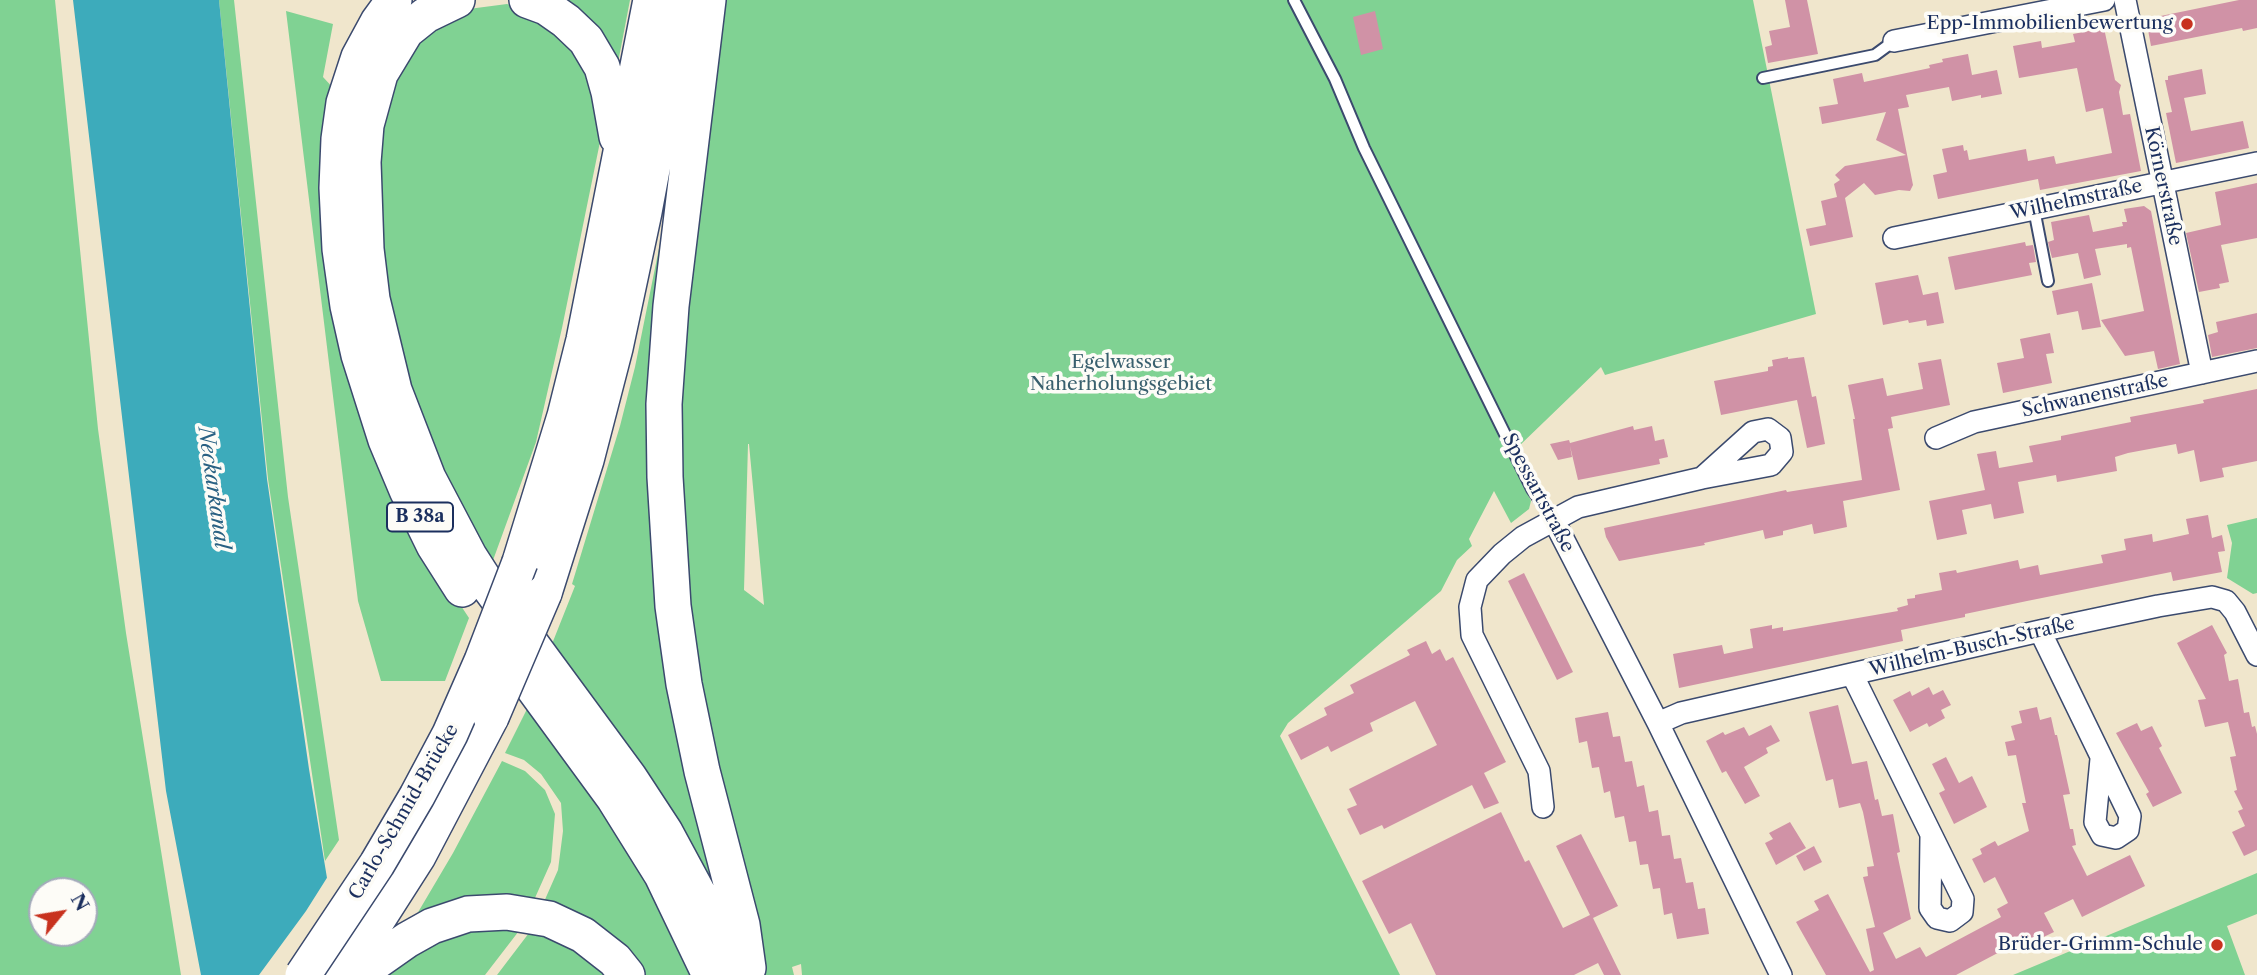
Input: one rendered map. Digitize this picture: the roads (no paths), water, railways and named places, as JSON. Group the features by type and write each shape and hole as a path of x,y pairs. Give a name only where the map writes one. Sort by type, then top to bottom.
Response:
{"highway":[{"name":"B 38a","path":"394,0 378,22 359,57 344,103 339,139 337,188 342,261 348,306 371,398 402,478 434,545 469,601 614,797 662,875 710,975"},
{"name":"B 38a","path":"457,0 426,15 406,31 380,74 366,125 363,162 366,249 372,299 394,390 428,478 469,556 658,821 742,975"},
{"path":"527,0 546,7 566,20 586,40 602,67 621,159"},
{"name":"Carlo-Schmid-Brücke","path":"303,975 377,864 450,734 482,661 520,562 565,416 581,352 652,0"},
{"name":"Carlo-Schmid-Brücke","path":"342,975 418,856 462,777 544,593 586,460 615,348 684,0"},
{"path":"708,0 671,306 664,404 667,518 673,606 684,684 702,771 742,925 749,975"},
{"path":"357,975 432,926 468,914 507,912 549,919 583,935 615,960 627,975"}],"street":[{"path":"1894,41 2104,0"},
{"name":"Körnerstraße","path":"2125,0 2202,373"},
{"name":"Wilhelmstraße","path":"1894,238 2257,163"},
{"name":"Schwanenstraße","path":"1936,438 1974,422 2257,361"},
{"path":"1543,807 1539,771 1472,635 1470,607 1477,580 1523,537 1578,507 1702,478"},
{"name":"Spessartstraße","path":"1553,519 1658,723 1781,975"},
{"name":"Wilhelm-Busch-Straße","path":"1658,723 1681,713 2040,631 2213,597 2226,601 2235,612 2257,655"},
{"path":"2040,631 2101,759"},
{"path":"1852,674 1931,837"}],"lane":[{"name":"Spessartstraße","path":"1296,4 1335,79 1370,160 1532,489 1553,519"},
{"path":"1763,78 1875,55 1894,41"},
{"path":"2034,209 2048,281"}],"water":[{"name":"Neckarkanal","path":"73,0 219,0 267,479 309,769 343,975 201,975 166,791"}],"place":[{"name":"Epp-Immobilienbewertung","path":"2187,24"},
{"name":"Brüder-Grimm-Schule","path":"2217,945"}],"park label":[{"name":"Egelwasser Naherholungsgebiet","path":"1121,374"}]}
